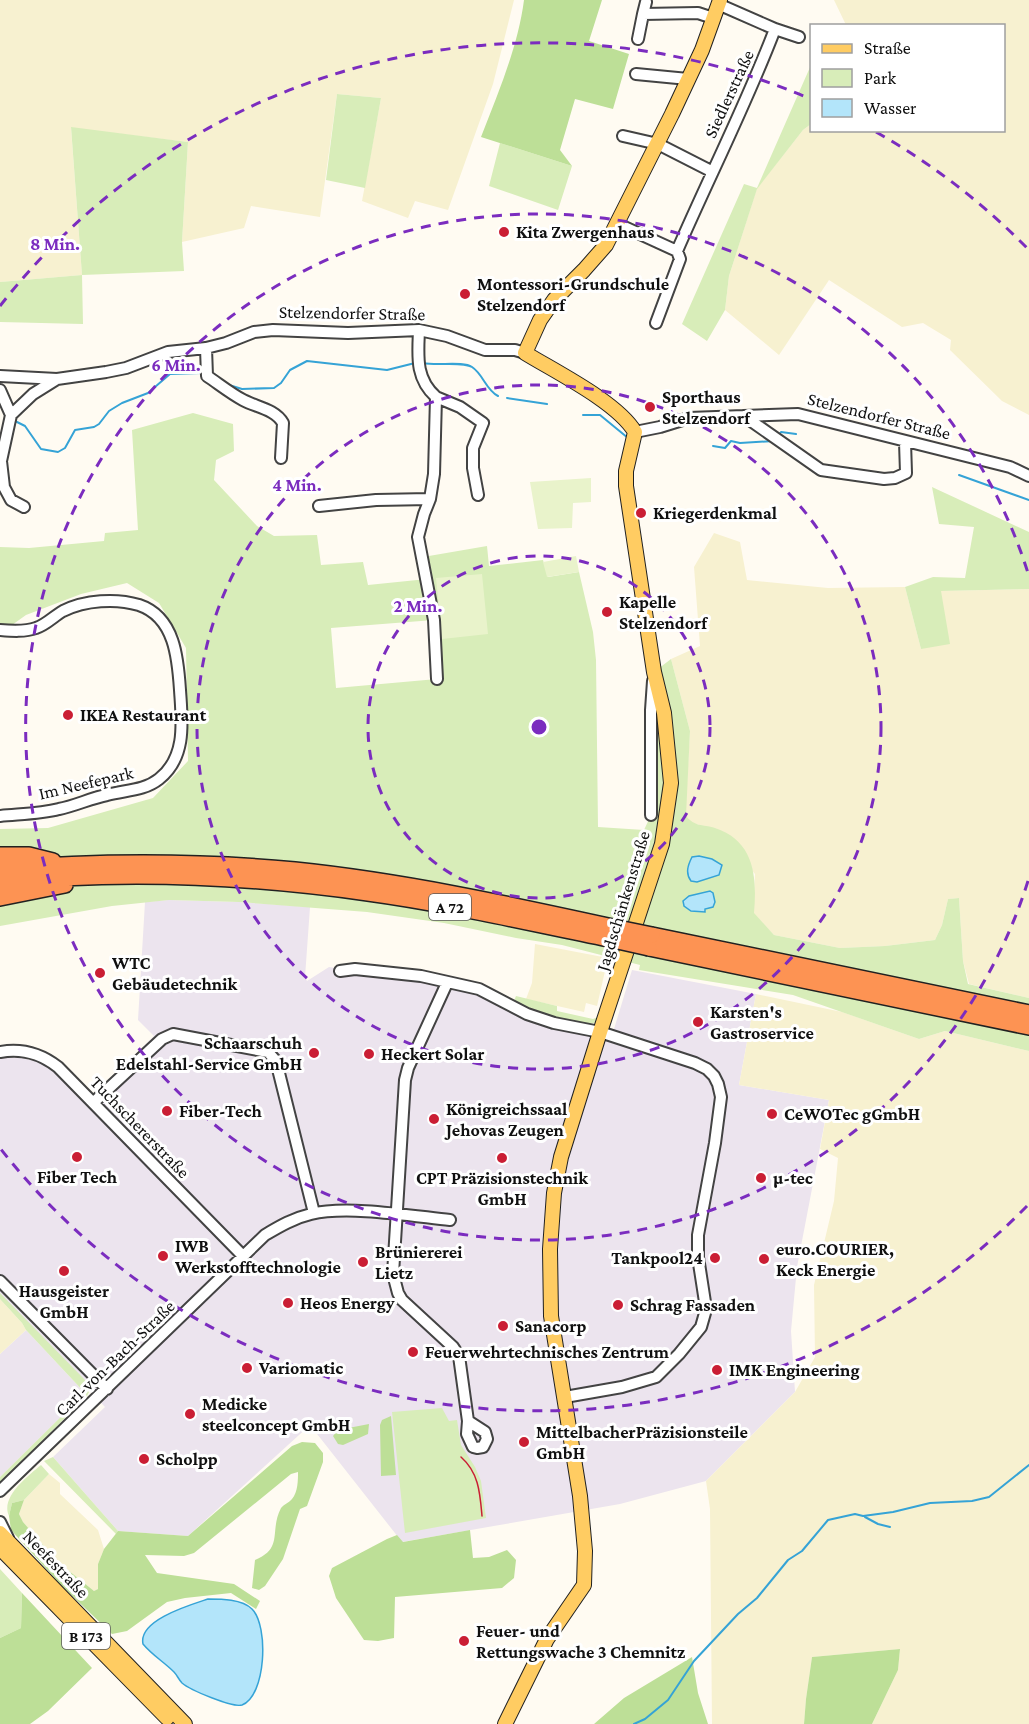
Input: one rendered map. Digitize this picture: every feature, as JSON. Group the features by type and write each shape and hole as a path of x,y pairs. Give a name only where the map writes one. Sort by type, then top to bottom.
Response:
{"highway":[{"path":"0,855 29,855 70,865"},
{"name":"A 72","path":"0,869 70,865 208,864 296,870 373,880 438,892 611,933 928,998 1029,1027"},
{"path":"0,898 65,885 124,882 142,876"},
{"name":"A 72","path":"0,883 80,877 142,876 291,884 369,893 611,933"},
{"name":"A 72","path":"954,1004 1029,1013"}],"main road":[{"path":"525,353 540,320 554,300 606,245 618,224 702,50 717,8"},
{"name":"Stelzendorfer Straße","path":"525,353 603,402 630,424 635,432"},
{"name":"Jagdschänkenstraße","path":"505,1724 547,1639 584,1585 583,1524 551,1316 550,1230 554,1193 561,1157 662,844 671,783 664,713 654,672 626,486 626,471 635,432"},
{"name":"Neefestraße","path":"0,1533 5,1546 173,1724"},
{"name":"Neefestraße","path":"5,1546 185,1724"}],"street":[{"path":"638,39 646,2"},
{"path":"643,14 698,13 717,8 799,37"},
{"name":"Siedlerstraße","path":"656,323 680,259 677,251 775,29"},
{"path":"636,74 688,79"},
{"path":"623,136 658,144 711,171"},
{"path":"618,224 677,251"},
{"name":"Stelzendorfer Straße","path":"0,376 57,379 106,372 126,368 168,352 206,348 254,332 273,330 348,333 419,330 447,336 485,350 515,350 525,353"},
{"path":"419,330 418,352 421,376 426,388 436,397 460,407 483,423 473,448 473,468 478,495"},
{"path":"206,348 207,376 244,401 273,412 280,418 283,423 281,458"},
{"path":"24,507 11,500 4,487 1,461 11,415 33,394 57,379"},
{"path":"0,390 11,415"},
{"path":"436,397 436,439 430,499 418,537 434,620 437,679"},
{"name":"Stelzendorfer Straße","path":"635,432 660,428 689,418 798,414 1010,467 1029,476"},
{"path":"744,416 822,470 895,478 906,473 905,442"},
{"path":"319,506 376,500 430,499"},
{"name":"Im Neefepark","path":"0,630 16,631 37,628 65,610 88,602 126,602 151,611 167,629 177,654 182,731 176,757 171,767 151,784 127,792 100,796 56,810 0,816"},
{"name":"Jagdschänkenstraße","path":"651,815 651,710 654,672"},
{"path":"340,971 356,969 421,976 479,989 527,1014 554,1023 600,1032 700,1065 714,1076 721,1097 698,1235 705,1313 700,1327 667,1368 656,1377 626,1386 565,1397"},
{"path":"447,983 408,1068 405,1080 393,1274 402,1300 453,1347 459,1356 468,1421"},
{"path":"94,1102 162,1039 173,1034 268,1052 276,1061 314,1213"},
{"name":"Tuchschererstraße","path":"0,1052 34,1053 48,1059 94,1102 242,1255"},
{"name":"Carl-von-Bach-Straße","path":"0,1492 265,1234 279,1226 314,1213 341,1211 450,1220"},
{"path":"0,1281 107,1389"},
{"path":"0,1522 5,1546"}],"shaded area":[{"path":"0,0 514,0 493,84 448,210 415,201 408,218 362,201 381,98 337,94 320,217 251,206 244,228 182,242 188,142 71,128 82,275 0,282"},
{"path":"834,0 1029,0 1029,415 1002,401 950,350 951,340 923,323 902,327 829,280 779,355 725,310 729,276 757,188 803,130 810,125 810,132 1005,132 1005,24 846,24"},
{"path":"714,533 740,542 747,580 828,588 905,587 921,649 940,591 1029,589 1029,998 969,984 963,961 959,898 948,899 942,925 935,940 840,948 774,935 753,913 755,874 717,829 691,823 685,816 690,731 671,659 700,646 694,567"},
{"path":"169,900 310,907 305,977 307,981 329,967 463,988 591,1038 614,1029 632,970 756,994 739,1085 829,1100 797,1267 791,1331 795,1392 706,1481 620,1504 402,1542 310,1425 188,1536 118,1531 53,1457 105,1407 0,1299 0,1058 20,1057 45,1064 87,1102 154,1036 138,1020 145,902"},
{"path":"535,944 608,958 597,1006 586,1003 584,1012 526,999 532,983"},
{"path":"756,994 842,1012 919,1039 945,1031 1029,1051 1029,1724 872,1724 898,1670 900,1649 812,1657 804,1724 712,1724 710,1509 706,1481 795,1392 815,1357 814,1285 834,1201 838,1158 820,1149 829,1100 739,1085"},
{"path":"0,1299 26,1330 0,1354"},
{"path":"26,1330 85,1393 0,1477 0,1354"},
{"path":"49,1474 60,1483 60,1494 98,1530 104,1549 98,1564 98,1589 94,1591 58,1562 23,1522 19,1514 24,1500"}],"green space":[{"path":"524,0 602,0 589,41 629,54 613,109 575,99 560,150 572,166 481,137 512,52"},
{"path":"810,67 810,125 803,130 757,189 729,276 725,310 707,341 682,324 744,184 757,188"},
{"path":"337,94 381,98 365,188 326,180"},
{"path":"71,127 188,142 182,242 184,271 82,275"},
{"path":"500,143 572,166 558,210 489,186"},
{"path":"82,275 83,324 0,322 0,282"},
{"path":"193,413 233,424 234,451 216,460 214,480 257,526 274,536 317,535 321,565 363,562 368,585 427,579 423,557 487,546 489,566 543,560 548,577 579,572 593,632 596,660 598,827 644,830 651,815 654,672 671,659 690,731 686,816 696,824 715,828 728,834 746,851 754,874 754,913 774,935 840,948 935,940 942,925 948,899 959,898 963,961 968,984 1029,998 1029,1051 945,1031 919,1039 793,995 639,970 640,965 562,945 444,923 367,912 239,902 169,900 112,906 0,926 0,829 48,828 153,798 188,761 186,648 159,603 127,583 81,594 26,615 12,625 0,624 0,547 29,548 104,541 105,533 138,530 132,430","holes":["434,620 437,679 336,688 331,628"]},
{"path":"591,478 591,502 573,503 572,528 538,529 530,482"},
{"path":"932,487 1029,532 1029,589 941,591 950,644 921,649 905,587 933,577 965,578 974,527 939,524"},
{"path":"576,556 579,572 547,577 543,562"},
{"path":"482,574 488,634 442,639 436,578"},
{"path":"516,996 557,1006 557,1011 593,1019 598,1017 596,1022 589,1024 567,1021 521,1005 514,1001"},
{"path":"0,1293 88,1383 90,1390 87,1396 40,1443 43,1446 0,1483 0,1477 85,1393 26,1330 0,1299"},
{"path":"442,1408 449,1421 457,1420 461,1445 481,1481 486,1518 405,1533 392,1412"},
{"path":"391,1416 396,1475 381,1476 380,1425 382,1420"},
{"path":"369,1424 368,1434 343,1445 338,1444 333,1436 338,1430"},
{"path":"302,1442 315,1443 323,1453 323,1462 307,1506 300,1509 283,1559 265,1586 259,1590 252,1588 255,1560 270,1550 273,1544 278,1516 281,1508 294,1496 298,1472 291,1474 194,1553 184,1556 145,1555 157,1573 234,1584 260,1601 256,1609 231,1593 185,1598 167,1602 127,1631 112,1634 61,1585 11,1530 9,1516 12,1503 24,1500 19,1514 23,1522 58,1562 94,1591 98,1589 98,1564 104,1549 118,1531 188,1536 292,1446"},
{"path":"53,1457 118,1531 116,1534 44,1461"},
{"path":"41,1465 49,1474 24,1500 12,1503 9,1516 7,1509 12,1494"},
{"path":"470,1530 473,1558 489,1557 507,1550 516,1560 514,1578 502,1588 395,1597 394,1638 378,1641 364,1640 336,1598 329,1576 332,1568 397,1535 403,1542"},
{"path":"0,1569 22,1593 21,1628 0,1638"},
{"path":"22,1593 92,1668 48,1711 30,1724 0,1724 0,1638 21,1628"},
{"path":"900,1649 898,1670 872,1724 804,1724 812,1657"},
{"path":"692,1657 698,1693 708,1724 594,1724 624,1698"}],"water":[{"path":"692,857 712,859 722,865 719,875 697,882 691,881 688,866"},
{"path":"710,891 713,893 715,902 713,907 705,909 705,912 691,911 684,906 683,901 689,896"},
{"path":"208,1599 243,1603 252,1609 261,1630 263,1644 260,1675 250,1699 242,1705 221,1701 187,1686 143,1644 144,1635 157,1621"}],"waterway":[{"path":"229,385 242,389 274,388 281,383 290,370 307,361 387,370 415,363"},
{"path":"423,363 468,365 498,396"},
{"path":"15,421 25,426 41,449 58,452 65,448 75,430 94,427 109,411 122,403 148,393 170,374 201,373"},
{"path":"214,374 220,379"},
{"path":"507,398 547,404"},
{"path":"583,415 600,415 628,438"},
{"path":"777,437 781,432 796,434"},
{"path":"713,446 725,448 731,441 740,443 774,441"},
{"path":"959,475 1029,500"},
{"path":"634,1724 645,1719 668,1700 694,1661 738,1614 757,1598 788,1560 802,1551 828,1520 855,1514 863,1516 893,1512 930,1503 972,1501 989,1497 1029,1465"},
{"path":"865,1517 890,1527"}],"tram line":[{"path":"461,1457 475,1477 482,1516"}],"place":[{"name":"Kita Zwergenhaus","path":"504,232"},
{"name":"Montessori-Grundschule Stelzendorf","path":"465,294"},
{"name":"Sporthaus Stelzendorf","path":"650,407"},
{"name":"Kriegerdenkmal","path":"641,513"},
{"name":"Kapelle Stelzendorf","path":"607,612"},
{"name":"IKEA Restaurant","path":"68,715"},
{"name":"WTC Gebäudetechnik","path":"100,973"},
{"name":"Karsten's Gastroservice","path":"698,1022"},
{"name":"Schaarschuh Edelstahl-Service GmbH","path":"314,1053"},
{"name":"Heckert Solar","path":"369,1054"},
{"name":"Fiber-Tech","path":"167,1111"},
{"name":"CeWOTec gGmbH","path":"772,1114"},
{"name":"Königreichssaal Jehovas Zeugen","path":"434,1119"},
{"name":"Fiber Tech","path":"77,1157"},
{"name":"CPT Präzisionstechnik GmbH","path":"502,1158"},
{"name":"µ-tec","path":"761,1178"},
{"name":"IWB Werkstofftechnologie","path":"163,1256"},
{"name":"Tankpool24","path":"715,1258"},
{"name":"euro.COURIER, Keck Energie","path":"764,1259"},
{"name":"Brüniererei Lietz","path":"363,1262"},
{"name":"Hausgeister GmbH","path":"64,1271"},
{"name":"Heos Energy","path":"288,1303"},
{"name":"Schrag Fassaden","path":"618,1305"},
{"name":"Sanacorp","path":"503,1326"},
{"name":"Feuerwehrtechnisches Zentrum","path":"413,1352"},
{"name":"Variomatic","path":"247,1368"},
{"name":"IMK Engineering","path":"717,1370"},
{"name":"Medicke steelconcept GmbH","path":"190,1414"},
{"name":"MittelbacherPräzisionsteile GmbH","path":"524,1442"},
{"name":"Scholpp","path":"144,1459"},
{"name":"Feuer- und Rettungswache 3 Chemnitz","path":"464,1641"}]}
